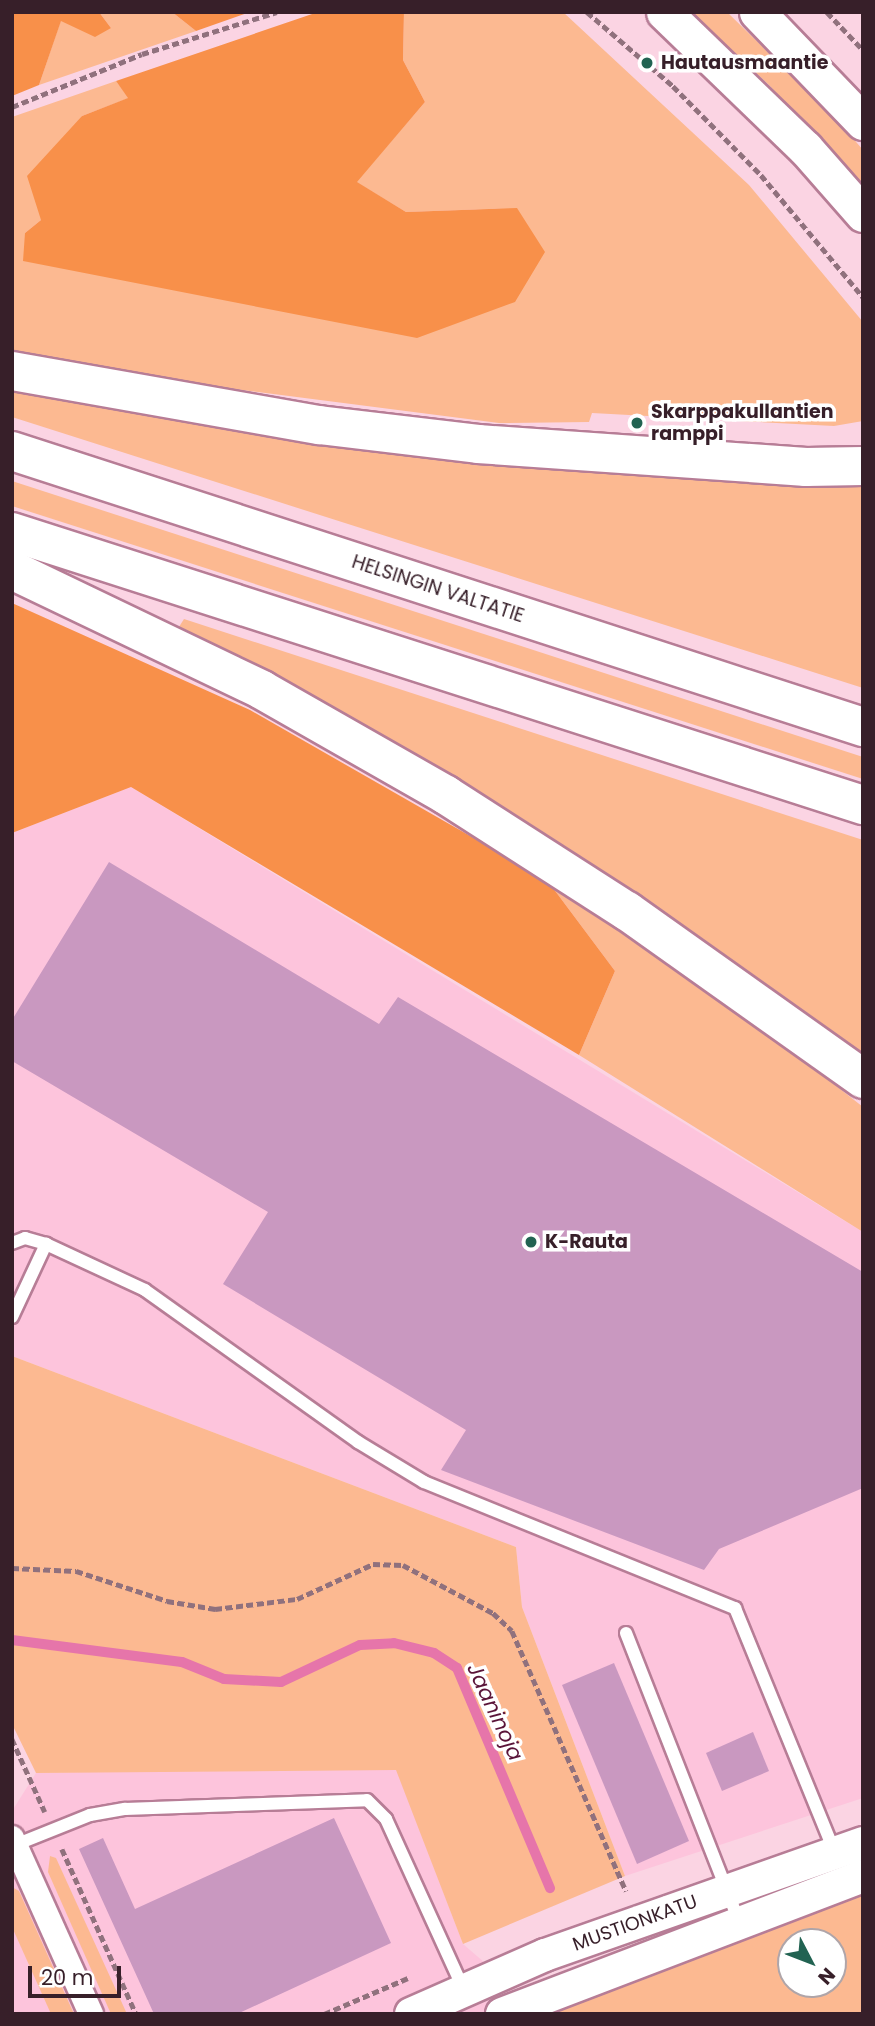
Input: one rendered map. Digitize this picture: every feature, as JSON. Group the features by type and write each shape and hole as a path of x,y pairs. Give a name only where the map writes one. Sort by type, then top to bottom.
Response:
{"highway":[{"path":"12,371 319,425 478,444 863,466"},
{"name":"HELSINGIN VALTATIE","path":"12,451 863,727"},
{"path":"12,532 863,805"},
{"path":"12,570 262,690 446,795 628,911 863,1079"}],"main road":[{"path":"664,12 796,139 863,215"},
{"path":"757,12 863,122"}],"street":[{"path":"14,1842 91,2014"},
{"name":"MUSTIONKATU","path":"411,2014 545,1955 849,1847"},
{"name":"MUSTIONKATU","path":"502,2014 853,1879"}],"lane":[{"path":"12,1243 25,1238 47,1244 161,1300 358,1442 424,1482 735,1608 849,1847 853,1879"},
{"path":"12,1317 47,1244"},
{"path":"626,1633 739,1921"},
{"path":"14,1842 52,1828 125,1809 367,1800 386,1819 464,1991"}],"path":[{"path":"12,107 142,54 277,12"},
{"path":"587,12 673,86 751,165 863,297"},
{"path":"827,12 863,50"},
{"path":"12,1568 76,1571 167,1601 215,1609 297,1599 373,1564 403,1566 493,1613 512,1631 626,1891"},
{"path":"12,1739 136,2014"}],"shaded area":[{"path":"12,12 99,12 111,28 95,37 61,21 39,85 12,96"},
{"path":"99,12 172,12 196,31 39,85 61,20 111,28"},
{"path":"172,12 250,12 196,31"},
{"path":"318,12 404,12 403,60 425,102 357,182 406,212 517,208 545,252 515,302 417,338 23,261 25,233 41,220 27,176 82,116 128,98 116,81"},
{"path":"404,12 563,12 749,185 863,322 863,421 834,426 592,413 589,422 499,423 179,382 12,353 12,117 116,81 129,98 82,116 41,220 25,233 517,208 406,212 356,182 425,102 403,60"},
{"path":"691,12 727,12 839,122 863,150 863,190 769,85"},
{"path":"12,389 590,471 863,481 863,688 12,417"},
{"path":"12,481 863,757 863,779 12,506"},
{"path":"12,603 250,710 547,880 615,971 579,1055 131,787 12,833"},
{"path":"184,619 863,840 863,1059 177,630"},
{"path":"131,787 863,1232 863,1798 625,1876 522,1607 516,1547 12,1356 12,833"},
{"path":"547,880 750,1018 863,1107 863,1232 579,1055 615,971"},
{"path":"12,1356 516,1547 522,1607 625,1876 463,1944 396,1770 36,1773 12,1724"},
{"path":"233,1768 397,1770 463,1944 544,2014 12,2014 12,1811 36,1773"},
{"path":"50,1856 56,1858 127,2014 111,2014 48,1872"},
{"path":"12,1887 19,1891 74,2014 51,2014 12,1927"},
{"path":"863,1895 863,2014 544,2014 771,1922 777,1928 777,1998 847,1998 847,1928 778,1928"}],"building":[{"name":"K-Rauta","path":"109,862 379,1024 398,997 863,1272 863,1488 719,1549 704,1570 441,1470 466,1430 223,1284 268,1212 12,1061 12,1020"},
{"path":"614,1663 689,1841 637,1864 562,1685"},
{"path":"753,1732 769,1771 722,1791 706,1753"},
{"path":"334,1818 391,1943 237,2014 154,2014 79,1849 103,1838 135,1909"}],"waterway":[{"name":"Jaaninoja","path":"12,1640 182,1662 224,1679 281,1682 360,1645 394,1643 434,1653 457,1668 550,1888"}],"place":[{"name":"Hautausmaantie","path":"647,63"},
{"name":"Skarppakullantien ramppi","path":"637,423"},
{"name":"K-Rauta","path":"531,1242"}]}
